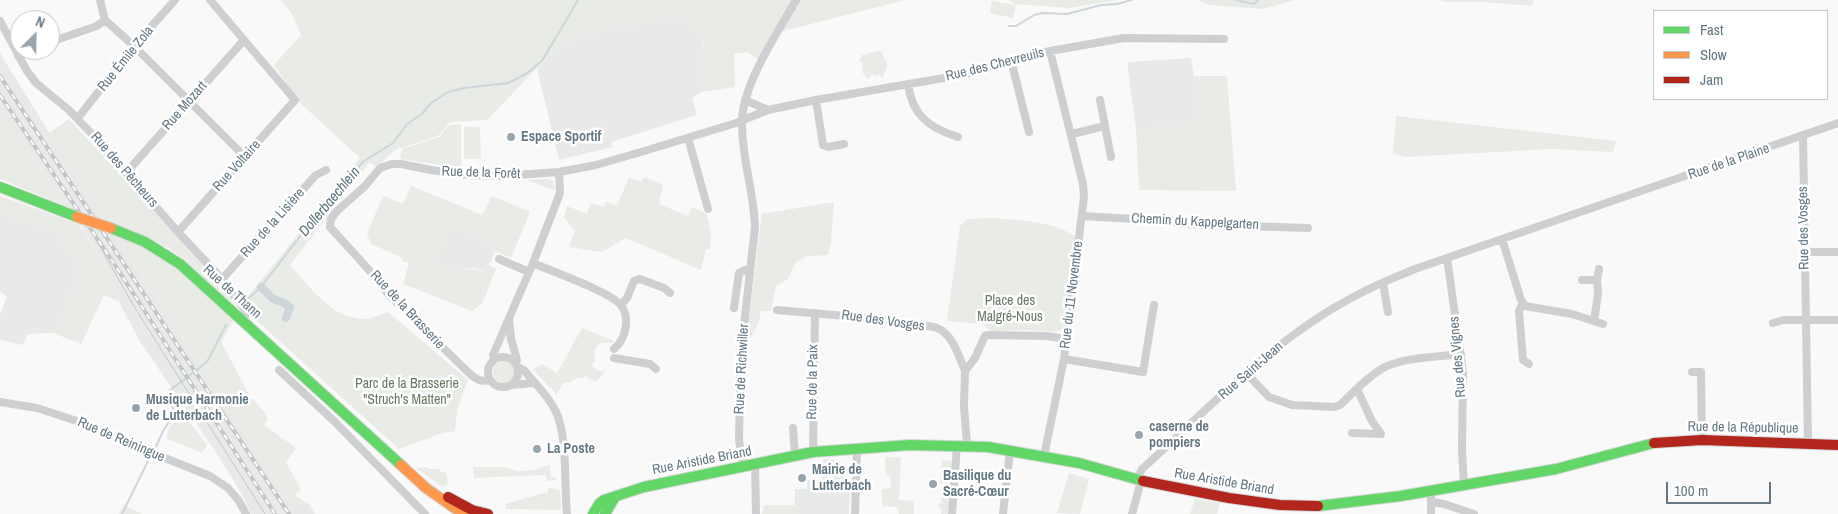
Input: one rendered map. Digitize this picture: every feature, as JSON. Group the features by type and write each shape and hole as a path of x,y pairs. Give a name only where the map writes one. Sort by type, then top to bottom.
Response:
{"main road":[{"name":"Rue de Thann","path":"0,187 145,242 172,258 426,488 461,511 488,514"},
{"name":"Rue de la République","path":"1646,444 1673,440 1702,440 1838,445"},
{"name":"Rue Aristide Briand","path":"592,514 604,500 648,486 813,452 857,448 962,445 1010,450 1098,467 1139,481 1229,498 1280,505 1337,504 1432,497 1464,486 1556,469 1646,444"},
{"name":"Rue de Thann","path":"411,474 438,492 461,511"},
{"path":"605,514 615,497"}],"street":[{"path":"100,0 105,20 134,46 245,157"},
{"name":"Rue Émile Zola","path":"78,118 134,46 175,0"},
{"path":"210,0 244,40"},
{"name":"Rue de Richwiller","path":"743,467 739,440 741,352 754,213 742,136 742,121 747,91 796,0"},
{"path":"60,39 97,26 105,20"},
{"name":"Rue des Pêcheurs","path":"0,21 10,40"},
{"name":"Rue des Chevreuils","path":"742,121 768,110 967,74 1011,60 1050,51 1124,38 1224,39"},
{"name":"Rue Voltaire","path":"178,232 295,100 244,40"},
{"name":"Rue Mozart","path":"126,173 244,40"},
{"name":"Rue du 11 Novembre","path":"1044,456 1064,359 1082,216 1083,184 1050,51"},
{"name":"Rue des Pêcheurs","path":"21,60 36,83 78,118 222,279 246,310 242,320"},
{"path":"1011,60 1029,132"},
{"path":"908,84 913,106 928,124 958,137"},
{"path":"745,100 768,110"},
{"path":"816,100 823,145 828,147 844,144"},
{"path":"1100,100 1111,157"},
{"name":"Rue de la Forêt","path":"330,227 337,211 365,186 380,168 392,164 470,175 502,176 559,172 596,166 742,121"},
{"name":"Rue de la Plaine","path":"1619,199 1838,123"},
{"path":"1072,134 1105,126"},
{"name":"Rue des Vosges","path":"1803,136 1808,444"},
{"path":"688,138 708,209"},
{"name":"Rue de la Lisière","path":"222,279 316,175 326,170"},
{"path":"495,359 493,355 533,263 560,193 559,172"},
{"name":"Rue Saint-Jean","path":"1132,514 1142,469 1246,373 1289,338 1322,316 1358,294 1415,269 1619,199"},
{"name":"Chemin du Kappelgarten","path":"1082,216 1170,221 1182,224 1308,228"},
{"name":"Rue de la Brasserie","path":"330,227 393,300 470,374 476,379 490,380"},
{"path":"1502,239 1523,303 1528,308 1572,314 1603,324"},
{"path":"1805,252 1838,252"},
{"name":"Rue des Vignes","path":"1447,258 1461,354 1464,486"},
{"path":"499,259 529,272"},
{"path":"533,263 608,295 621,305 625,316 626,330 614,354 650,364 656,369"},
{"path":"1594,321 1599,269"},
{"name":"Rue de Richwiller","path":"734,308 739,273 750,270"},
{"path":"621,305 627,298 634,281 640,278 664,288 670,293"},
{"path":"1582,280 1597,280"},
{"path":"1383,283 1388,312"},
{"path":"1523,303 1519,311 1523,360 1529,364"},
{"path":"1064,359 1143,372 1154,305"},
{"name":"Rue des Vosges","path":"777,310 890,320 937,328 953,343 965,371"},
{"name":"Rue de la Paix","path":"813,452 815,313"},
{"path":"509,320 511,339 517,360 514,362 518,375 511,385"},
{"path":"1772,322 1784,320 1838,320"},
{"path":"952,514 962,445 965,371 975,358 985,336 989,334 1048,336 1066,339"},
{"path":"498,344 524,370 552,403 558,416 561,430 567,514"},
{"path":"1246,373 1269,397 1292,405 1334,407 1340,405 1374,374 1386,366 1400,362 1461,354"},
{"path":"514,362 500,357 495,359 489,366 488,375 490,380 502,387 534,383"},
{"path":"279,370 334,421 425,514"},
{"path":"1692,372 1701,372 1702,440"},
{"path":"1352,433 1381,434 1372,421 1357,389"},
{"name":"Rue de Reiningue","path":"0,402 37,408 94,426 116,438 215,478 234,494 246,514"},
{"path":"1364,433 1372,421"},
{"path":"793,428 795,456"},
{"path":"855,514 857,448"},
{"path":"1003,514 1010,450"},
{"path":"755,465 756,514"},
{"path":"1431,514 1432,497 1444,504 1474,514"}],"shaded area":[{"path":"680,18 704,35 701,92 692,98 697,115 611,142 612,147 559,160 537,69 560,44 608,28"},
{"path":"0,53 94,205 288,500 299,505 305,502 309,504 315,514 251,514 243,496 215,451 139,340 119,302 112,277 83,229 0,108"},
{"path":"1191,58 1194,76 1194,125 1136,129 1127,62"},
{"path":"0,213 57,233 82,270 53,333 28,334 23,345 0,340 0,315 7,296 0,292"},
{"path":"443,227 461,231 485,241 495,251 486,273 476,268 447,270 438,268"},
{"path":"823,459 834,459 834,473 845,473 845,479 851,479 849,514 795,514 795,489 807,489 807,480 822,480"}],"green space":[{"name":"Parc de la Brasserie \"Struch's Matten\"","path":"280,0 906,0 775,33 758,59 747,52 734,54 735,87 701,92 704,35 680,18 608,28 560,44 487,120 450,122 438,136 395,150 377,167 369,163 290,265 314,292 342,314 353,318 365,319 388,312 468,380 457,410 455,431 442,433 399,449 255,319 245,300 360,158 299,102 274,65 301,35 291,12"},
{"path":"1009,0 1117,0 1069,8 1015,4"},
{"path":"1198,0 1295,0 1263,9 1208,5"},
{"path":"1436,0 1534,0 1532,6"},
{"path":"992,1 1016,5 1013,18 990,13"},
{"path":"882,51 887,67 883,77 881,78 879,73 877,76 872,75 868,79 862,72 863,63 859,61 862,55"},
{"path":"1194,76 1227,76 1236,191 1139,190 1136,129 1194,125"},
{"path":"1,109 68,207 0,179"},
{"path":"1396,116 1616,141 1613,152 1551,149 1405,157 1393,154"},
{"path":"69,119 236,300 230,301 185,260 168,248 140,234 103,220 49,133"},
{"path":"461,124 461,168 400,159 402,149 439,137 449,125"},
{"path":"464,127 480,127 481,159 464,159"},
{"path":"629,177 641,182 644,177 663,185 659,204 688,216 692,207 707,214 711,234 710,249 706,249 701,270 626,238 602,252 569,247 575,231 564,217 567,206 587,214 591,203 604,207 606,201 617,206"},
{"path":"547,179 553,181 555,191 527,180"},
{"path":"411,186 482,215 492,196 530,212 511,258 495,251 485,241 461,231 443,227 439,268 474,269 485,273 489,265 496,269 482,304 472,311 403,284 409,263 402,261 403,258 371,244 367,234 383,196 403,204"},
{"path":"0,196 79,224 112,277 119,302 104,295 81,344 53,333 82,270 57,233 0,213"},
{"path":"834,202 831,242 828,255 807,256 796,262 788,279 776,286 771,311 761,311 759,322 745,348 762,214"},
{"name":"Place des Malgré-Nous","path":"992,218 1047,224 1075,237 1065,328 1056,332 1026,330 991,331 982,324 947,321 960,226 967,219"},
{"path":"114,236 143,246 171,263 234,319 221,342 251,398 268,419 264,425 296,448 286,462 301,490 295,495 305,502 299,505 291,504 288,500"},
{"path":"582,328 614,341 613,343 600,343 594,350 595,361 592,364 594,368 605,371 595,382 585,376 582,379 578,377 569,383 564,382 556,395 551,387 533,369 542,364 557,373"},
{"path":"500,361 508,361 515,368 515,376 508,383 500,383 493,376 493,368"},
{"path":"180,410 207,445 202,453 166,438"},
{"path":"885,457 901,457 899,500 914,501 914,514 899,514 898,507 882,506 882,489 891,488 890,475 886,475"},
{"path":"942,460 952,461 950,485 948,483 940,483"},
{"path":"550,466 551,477 556,477 556,480 547,481 546,475 474,478 473,467 504,467 517,471 526,471"},
{"path":"427,467 428,469 440,469 440,472 446,473 448,484 443,487 416,468"},
{"path":"1069,473 1089,479 1080,514 1057,513"},
{"path":"548,488 556,489 560,492 561,510 506,509 505,504 548,492"},
{"path":"950,490 948,514 941,514 941,508 938,508 938,504 942,503 942,491"},
{"path":"1195,499 1220,503 1217,514 1190,514"},
{"path":"124,505 142,514 119,514"},
{"path":"764,505 796,505 796,514 762,514"}],"waterway":[{"name":"Dollerbaechlein","path":"249,298 261,287 324,205 364,161 393,143 407,124 422,114 431,103 448,92 464,88 508,83 526,74 542,61 578,0"},
{"path":"1009,26 1016,26 1034,15 1043,13 1067,14 1101,5 1117,4 1132,0"},
{"path":"1236,0 1254,4 1258,0"},
{"path":"261,287 272,298 290,307 286,318"},
{"name":"Dollerbaechlein","path":"154,451 163,431 175,413 168,396 169,391 207,362 226,325"},
{"name":"Dollerbaechlein","path":"122,514 151,455"}],"tram line":[{"path":"90,229 135,308 265,514"}],"railway":[{"path":"0,76 289,514"},
{"path":"0,95 115,265 275,514"}],"traffic: fast":[{"path":"0,187 77,217"},
{"path":"111,228 145,242 180,264 401,465"},
{"path":"1318,506 1401,496 1556,469 1654,443"},
{"path":"593,514 604,500 644,487 813,452 910,445 988,447 1079,463 1143,481"},
{"path":"605,514 615,497"}],"traffic: slow":[{"path":"77,217 111,228"},
{"path":"401,465 426,488 463,514"}],"traffic: jam":[{"path":"1654,443 1702,440 1838,445"},
{"path":"1143,481 1229,498 1280,505 1318,506"},
{"path":"448,497 472,510 488,514"}],"place":[{"name":"Espace Sportif","path":"511,137"},
{"name":"Musique Harmonie de Lutterbach","path":"136,408"},
{"name":"caserne de pompiers","path":"1139,435"},
{"name":"La Poste","path":"537,449"},
{"name":"Mairie de Lutterbach","path":"802,478"},
{"name":"Basilique du Sacré-Cœur","path":"933,484"}]}
